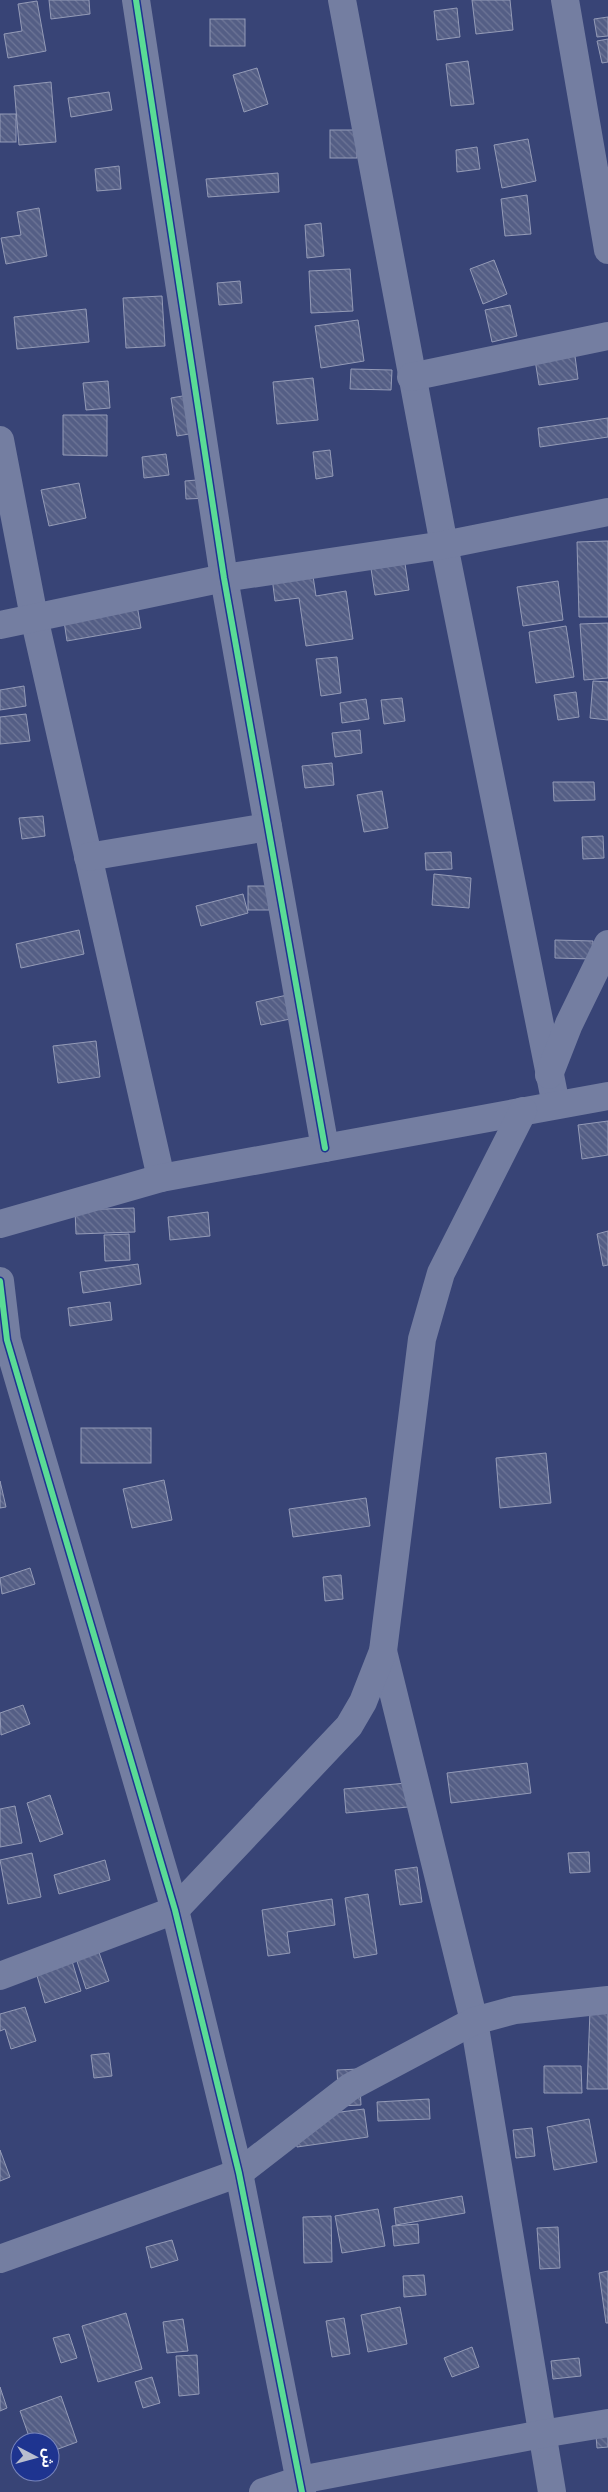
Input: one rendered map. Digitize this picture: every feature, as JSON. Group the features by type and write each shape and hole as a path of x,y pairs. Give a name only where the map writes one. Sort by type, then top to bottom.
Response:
{"street":[{"path":"136,0 224,578 324,1148"},
{"path":"342,0 411,377 556,1105"},
{"path":"565,0 608,250"},
{"path":"411,377 608,336"},
{"path":"0,440 34,617 161,1178"},
{"path":"0,625 224,578 444,545 608,512"},
{"path":"88,857 268,827"},
{"path":"549,1075 569,1024 608,944"},
{"path":"0,1224 161,1178 608,1096"},
{"path":"0,1976 174,1910 349,1726 364,1702 383,1651 422,1339 441,1273 524,1111"},
{"path":"0,1281 3,1341 174,1910 240,2173 301,2486"},
{"path":"383,1651 474,2021 552,2492"},
{"path":"0,2259 240,2173 350,2087 474,2021 515,2010 608,2000"},
{"path":"263,2492 301,2486 542,2434 608,2423"}],"building":[{"path":"49,0 89,0 90,14 51,19"},
{"path":"472,0 510,0 513,30 476,34"},
{"path":"37,1 46,51 8,58 4,34 22,31 18,4"},
{"path":"457,8 460,37 437,40 434,11"},
{"path":"608,17 608,36 597,37 594,19"},
{"path":"210,19 245,19 245,46 210,46"},
{"path":"608,39 608,62 602,63 597,41"},
{"path":"468,61 474,104 451,106 446,64"},
{"path":"257,68 268,104 244,112 233,75"},
{"path":"51,82 56,142 19,145 14,86"},
{"path":"109,92 112,110 71,117 68,98"},
{"path":"0,114 16,114 16,142 0,142"},
{"path":"330,130 357,130 357,158 330,158"},
{"path":"528,139 536,181 502,188 494,145"},
{"path":"477,147 480,169 457,172 456,150"},
{"path":"119,166 121,189 97,191 95,169"},
{"path":"278,173 279,192 208,197 206,179"},
{"path":"527,195 531,234 505,236 501,199"},
{"path":"39,208 47,256 6,264 1,238 21,235 17,212"},
{"path":"321,223 324,256 307,258 305,225"},
{"path":"494,260 507,294 483,304 470,269"},
{"path":"350,269 353,311 311,313 309,271"},
{"path":"240,281 242,303 219,305 217,283"},
{"path":"162,296 165,346 126,348 123,298"},
{"path":"510,305 517,336 492,342 485,310"},
{"path":"86,309 89,342 17,349 14,317"},
{"path":"358,320 364,361 321,368 315,326"},
{"path":"573,341 578,379 539,385 533,347"},
{"path":"351,369 392,370 391,390 350,389"},
{"path":"313,378 318,420 277,424 273,382"},
{"path":"108,381 110,408 86,410 83,383"},
{"path":"194,394 201,432 177,436 171,398"},
{"path":"63,415 107,415 107,456 63,455"},
{"path":"608,418 608,437 540,447 538,428"},
{"path":"330,450 333,476 316,479 313,452"},
{"path":"166,454 169,475 144,478 142,457"},
{"path":"209,479 210,498 186,499 185,481"},
{"path":"79,483 86,518 49,526 41,490"},
{"path":"608,541 608,617 579,617 577,542"},
{"path":"402,544 409,590 375,595 368,549"},
{"path":"310,556 316,596 346,591 353,639 306,646 299,598 275,601 270,562"},
{"path":"558,581 563,620 523,626 517,587"},
{"path":"134,588 141,628 67,641 61,601"},
{"path":"608,623 608,678 584,680 580,624"},
{"path":"566,626 574,677 536,683 529,632"},
{"path":"337,657 341,693 321,696 316,659"},
{"path":"593,681 608,682 608,720 590,718"},
{"path":"24,686 26,706 0,710 0,690"},
{"path":"576,692 579,717 558,720 554,695"},
{"path":"402,698 405,721 384,724 381,700"},
{"path":"366,699 369,719 342,723 340,703"},
{"path":"26,714 30,741 0,744 0,717"},
{"path":"360,730 362,753 335,757 332,733"},
{"path":"332,763 334,785 305,788 302,766"},
{"path":"553,782 594,782 595,800 554,801"},
{"path":"382,791 388,828 364,832 357,795"},
{"path":"43,816 45,836 22,839 19,818"},
{"path":"603,836 604,858 583,859 582,837"},
{"path":"451,852 452,869 426,870 425,853"},
{"path":"434,874 471,878 469,908 432,905"},
{"path":"248,886 269,886 269,910 248,910"},
{"path":"243,894 248,913 201,926 196,906"},
{"path":"79,930 84,954 21,968 16,944"},
{"path":"555,940 593,941 592,959 555,958"},
{"path":"296,993 300,1017 261,1025 256,1002"},
{"path":"96,1041 100,1077 58,1083 53,1046"},
{"path":"608,1121 608,1155 582,1159 578,1125"},
{"path":"134,1208 135,1232 76,1234 75,1210"},
{"path":"208,1212 210,1236 170,1240 168,1217"},
{"path":"608,1231 608,1265 603,1266 597,1234"},
{"path":"129,1234 130,1260 105,1261 104,1235"},
{"path":"138,1264 141,1284 83,1293 80,1272"},
{"path":"110,1302 112,1320 70,1326 68,1308"},
{"path":"81,1428 151,1428 151,1463 81,1463"},
{"path":"546,1453 551,1503 500,1508 496,1458"},
{"path":"164,1480 172,1520 132,1528 123,1489"},
{"path":"0,1481 6,1507 0,1508"},
{"path":"366,1498 370,1526 293,1537 289,1509"},
{"path":"30,1568 35,1584 2,1594 0,1578"},
{"path":"341,1575 343,1599 325,1601 323,1577"},
{"path":"23,1705 30,1724 1,1735 0,1713"},
{"path":"527,1763 531,1793 451,1803 447,1773"},
{"path":"406,1783 408,1807 346,1813 344,1789"},
{"path":"50,1795 63,1834 40,1842 27,1803"},
{"path":"15,1806 22,1843 0,1847 0,1809"},
{"path":"589,1852 590,1872 570,1873 568,1853"},
{"path":"32,1853 41,1897 8,1904 0,1860"},
{"path":"105,1860 110,1880 59,1894 54,1875"},
{"path":"417,1867 422,1902 400,1905 395,1870"},
{"path":"368,1894 377,1954 354,1958 345,1898"},
{"path":"332,1899 335,1925 287,1932 290,1953 268,1956 262,1910"},
{"path":"95,1941 109,1981 86,1989 73,1949"},
{"path":"69,1951 81,1991 45,2003 33,1962"},
{"path":"25,2007 36,2041 11,2049 5,2029 0,2031 0,2014"},
{"path":"590,2011 608,2012 608,2089 587,2089"},
{"path":"109,2053 112,2076 94,2078 91,2055"},
{"path":"544,2066 581,2066 582,2093 544,2093"},
{"path":"359,2069 361,2105 339,2106 337,2070"},
{"path":"429,2099 430,2119 378,2121 377,2102"},
{"path":"364,2109 368,2137 297,2147 293,2118"},
{"path":"589,2119 597,2162 554,2170 547,2127"},
{"path":"532,2128 535,2156 516,2158 513,2130"},
{"path":"0,2150 10,2177 0,2181"},
{"path":"462,2196 465,2213 396,2225 394,2208"},
{"path":"378,2209 385,2246 342,2253 335,2216"},
{"path":"331,2216 332,2262 304,2263 303,2217"},
{"path":"418,2224 419,2243 394,2246 392,2226"},
{"path":"558,2227 560,2268 540,2269 537,2228"},
{"path":"172,2240 178,2260 151,2268 146,2247"},
{"path":"608,2271 608,2323 606,2323 599,2273"},
{"path":"424,2275 426,2295 404,2297 403,2276"},
{"path":"400,2307 407,2344 368,2352 361,2315"},
{"path":"126,2313 142,2369 98,2382 82,2326"},
{"path":"344,2318 350,2354 332,2357 326,2321"},
{"path":"183,2319 188,2351 167,2353 163,2322"},
{"path":"69,2334 77,2358 61,2363 53,2338"},
{"path":"472,2347 479,2367 452,2377 444,2358"},
{"path":"197,2355 199,2394 179,2396 176,2356"},
{"path":"579,2358 581,2376 553,2379 551,2361"},
{"path":"152,2377 160,2403 143,2408 135,2382"},
{"path":"0,2387 7,2408 0,2411"},
{"path":"61,2396 77,2442 60,2448 60,2432 27,2432 20,2411"},
{"path":"608,2422 608,2447 597,2448 595,2423"}],"cycle path":[{"path":"136,0 224,578 325,1148"},
{"path":"0,1281 7,1340 175,1910 239,2173 302,2492"}]}
